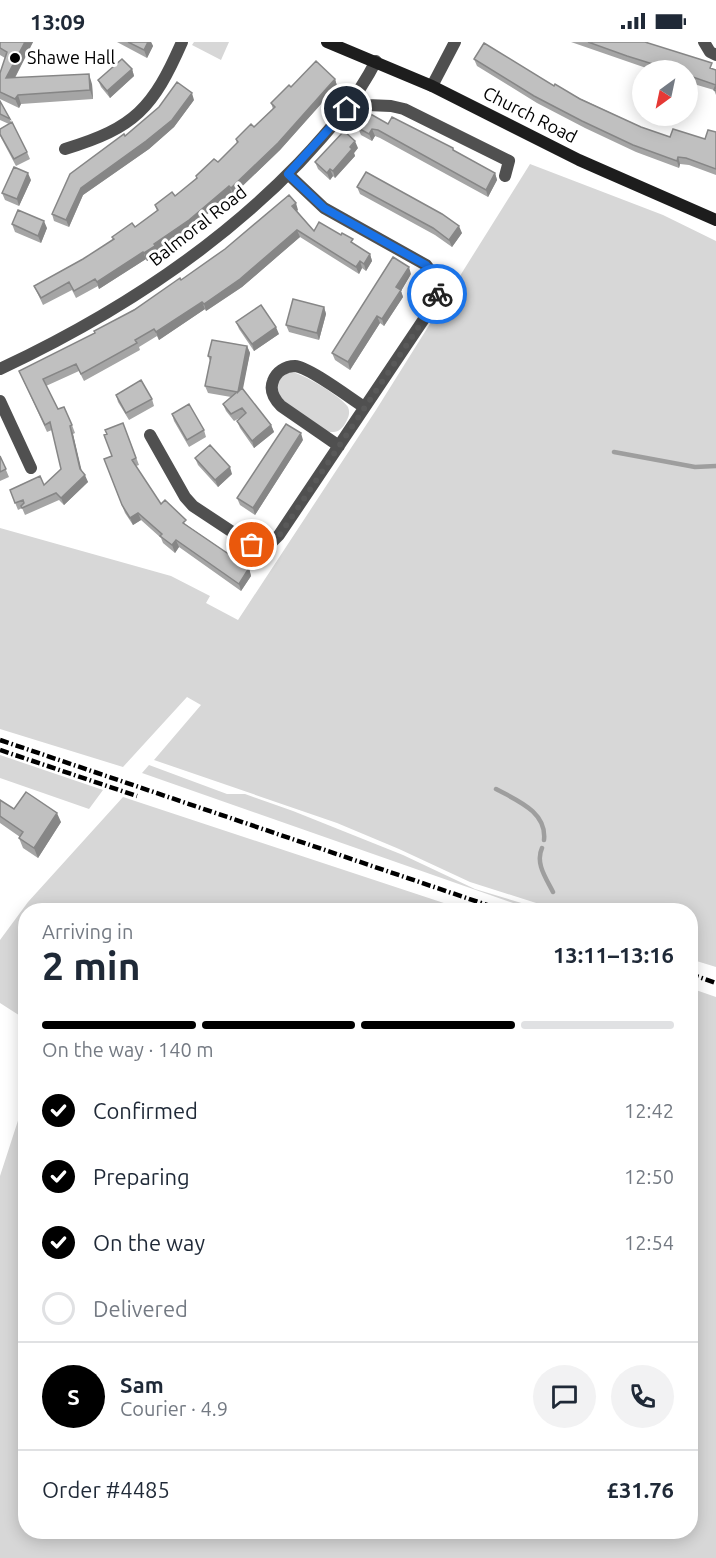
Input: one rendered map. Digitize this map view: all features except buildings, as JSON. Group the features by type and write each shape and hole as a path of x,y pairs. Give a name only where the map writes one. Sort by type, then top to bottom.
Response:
{"main road":[{"name":"Church Road","path":"327,42 432,86 579,160 716,220"}],"street":[{"path":"432,86 455,42"},
{"path":"704,42 710,52 716,55"},
{"path":"65,149 117,128 131,120 148,105 162,85 179,43"},
{"name":"Balmoral Road","path":"0,369 107,314 217,237 288,174 322,138 355,99 376,61"},
{"path":"355,99 373,106 398,106 482,147 508,161 505,176"},
{"path":"150,435 189,502 246,542 258,547 270,544 279,536 434,304 438,287 436,279 426,265 324,208 288,174"},
{"path":"339,446 275,400 272,385 274,378 280,371 297,366 364,407"},
{"path":"0,401 31,468"}],"shaded area":[{"path":"194,42 229,42 221,60 192,45"},
{"path":"530,164 663,215 716,241 716,967 698,961 698,903 536,903 470,882 337,823 154,760 201,705 187,697 123,767 0,729 0,528 171,576 210,596 206,603 238,620 376,410"},
{"path":"290,372 312,380 348,407 349,414 341,429 334,432 323,430 286,403 277,391 277,384"},
{"path":"0,755 103,790 89,809 0,778"},
{"path":"149,765 227,794 245,794 403,855 475,889 522,903 513,903 142,773"},
{"path":"123,797 444,903 27,903"},
{"path":"18,916 18,1015 0,1003 0,940"},
{"path":"698,991 716,997 716,1558 0,1558 0,1176 18,1121 18,1539 698,1539"}],"waterway":[{"path":"614,452 695,467 716,466"},
{"path":"496,789 522,803 536,815 544,830 544,840"},
{"path":"542,848 541,865 553,892"}],"railway":[{"path":"0,740 481,903"},
{"path":"0,750 137,796"},
{"path":"698,977 716,983"}],"way so far":[{"path":"252,545 265,547 279,536 434,304 437,294"}],"place":[{"name":"Shawe Hall","path":"15,58"}],"route":[{"path":"347,109 288,174 324,208 426,265 436,279 437,294"}]}
